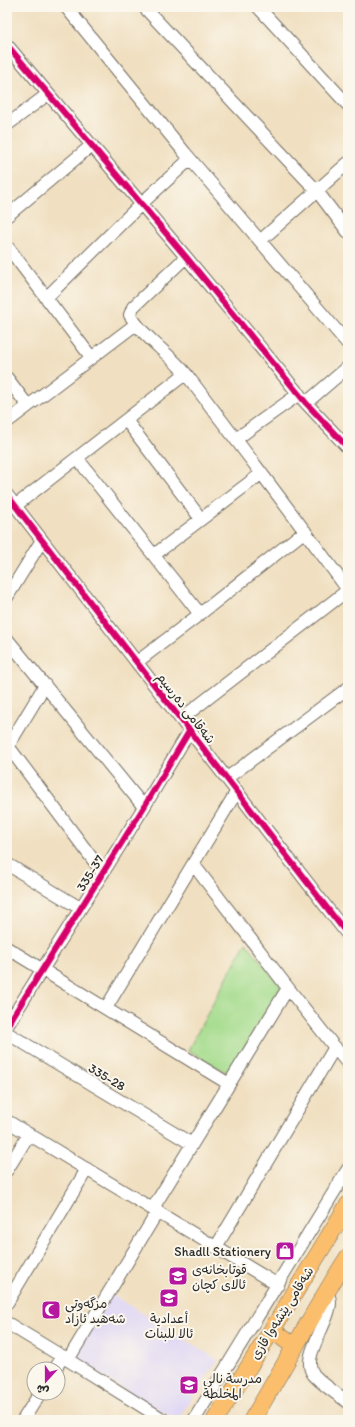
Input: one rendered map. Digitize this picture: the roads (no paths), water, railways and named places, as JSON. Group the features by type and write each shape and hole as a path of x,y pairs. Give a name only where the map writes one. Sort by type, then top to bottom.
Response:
{"highway":[{"name":"شەقامی پێشەوا قازی","path":"215,1420 348,1205"},
{"name":"شەقامی پێشەوا قازی","path":"252,1420 327,1290 347,1259"},
{"path":"272,1330 295,1347"}],"street":[{"path":"66,7 190,159 348,344"},
{"path":"144,7 317,191 348,232"},
{"path":"265,10 348,105"},
{"path":"7,45 186,257 302,399 348,448"},
{"path":"7,125 48,94"},
{"path":"7,216 92,145"},
{"path":"46,298 141,204 190,159"},
{"path":"260,241 348,163"},
{"path":"7,246 91,357"},
{"path":"181,719 348,590 262,472 179,366 136,324 130,315 133,307 186,257"},
{"path":"7,422 136,324"},
{"path":"236,439 302,399 348,367"},
{"path":"15,506 185,374"},
{"path":"7,378 28,406"},
{"path":"126,420 201,519"},
{"path":"77,458 200,614"},
{"path":"154,555 262,472"},
{"name":"شەقامی دەرسیم","path":"7,495 348,935"},
{"path":"137,662 305,531"},
{"path":"7,597 42,540"},
{"path":"7,638 144,807"},
{"path":"45,685 7,747 103,872"},
{"path":"227,778 348,688"},
{"name":"335-37","path":"7,1026 144,807 190,730"},
{"path":"106,1008 237,791"},
{"path":"7,864 80,908"},
{"path":"193,864 348,1064"},
{"path":"7,948 229,1084"},
{"path":"62,1361 155,1210 192,1144 288,988"},
{"name":"335-28","path":"7,1033 192,1144"},
{"path":"216,1246 335,1047"},
{"path":"7,1121 278,1284"},
{"path":"7,1170 29,1134"},
{"path":"7,1303 87,1169"},
{"path":"194,1420 348,1170"},
{"path":"327,1290 330,1301 329,1310 325,1324 311,1352 310,1359 312,1370 314,1374 348,1402"},
{"path":"7,1323 164,1420"},
{"path":"26,1419 36,1401"}],"place":[{"name":"Shadll Stationery","path":"285,1251"},
{"name":"قوتابخانەی ئالای کچان","path":"178,1276"},
{"name":"أعدادية ئالا للبنات","path":"169,1298"},
{"name":"مزگەوتی شەهید ئازاد","path":"51,1310"},
{"name":"مدرسة نالي المخلطة","path":"189,1385"}]}
